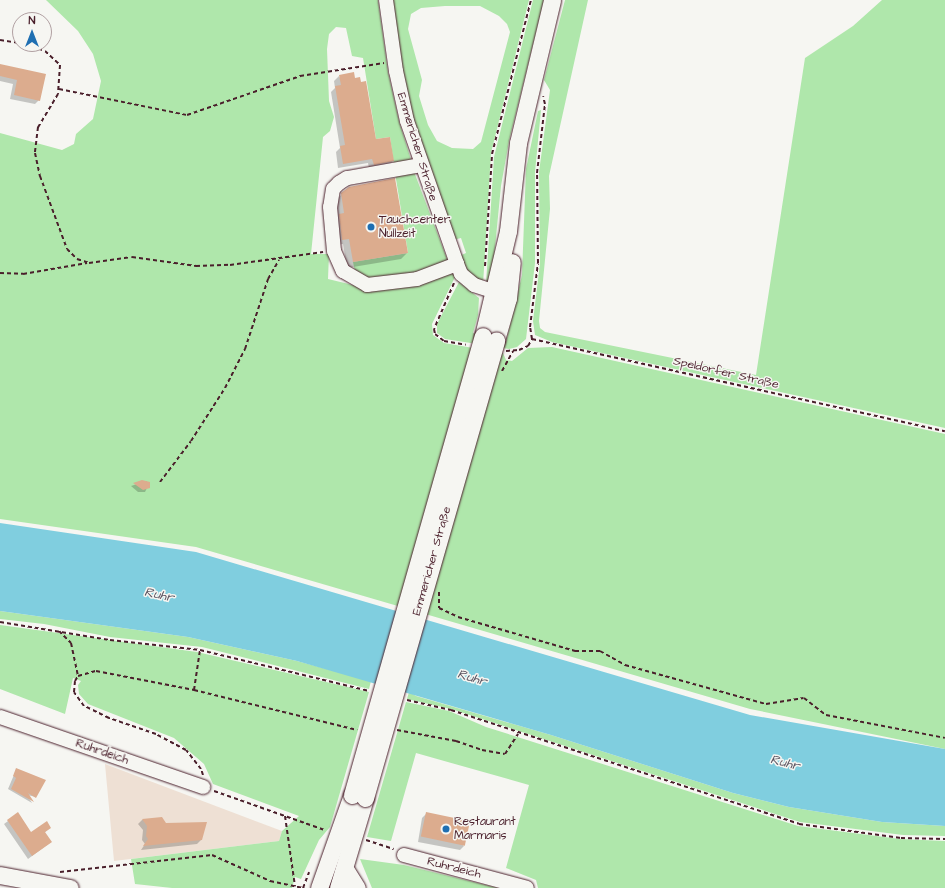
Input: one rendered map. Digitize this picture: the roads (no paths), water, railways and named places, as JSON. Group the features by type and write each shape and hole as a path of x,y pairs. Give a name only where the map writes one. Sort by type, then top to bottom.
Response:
{"main road":[{"name":"Emmericher Straße","path":"495,343 496,292 508,231 511,186 529,87 552,0"},
{"name":"Emmericher Straße","path":"319,888 359,796 508,298 512,264 508,231"},
{"name":"Emmericher Straße","path":"338,888 354,836 359,796"},
{"path":"345,869 356,888"},
{"path":"0,875 70,888"}],"street":[{"name":"Emmericher Straße","path":"386,0 394,61 407,121 421,165 459,269"},
{"path":"421,165 347,178 333,189 330,207 334,251 343,271 367,285 416,279 459,269 474,285 496,292"},
{"name":"Ruhrdeich","path":"0,717 203,787"},
{"name":"Ruhrdeich","path":"404,855 527,888"}],"water":[{"name":"Ruhr","path":"0,523 196,552 750,715 945,749 945,826 882,822 789,807 733,793 551,735 297,661 188,637 0,611"}],"place":[{"name":"Tauchcenter Nullzeit","path":"371,227"},
{"name":"Restaurant Marmaris","path":"446,829"}]}
